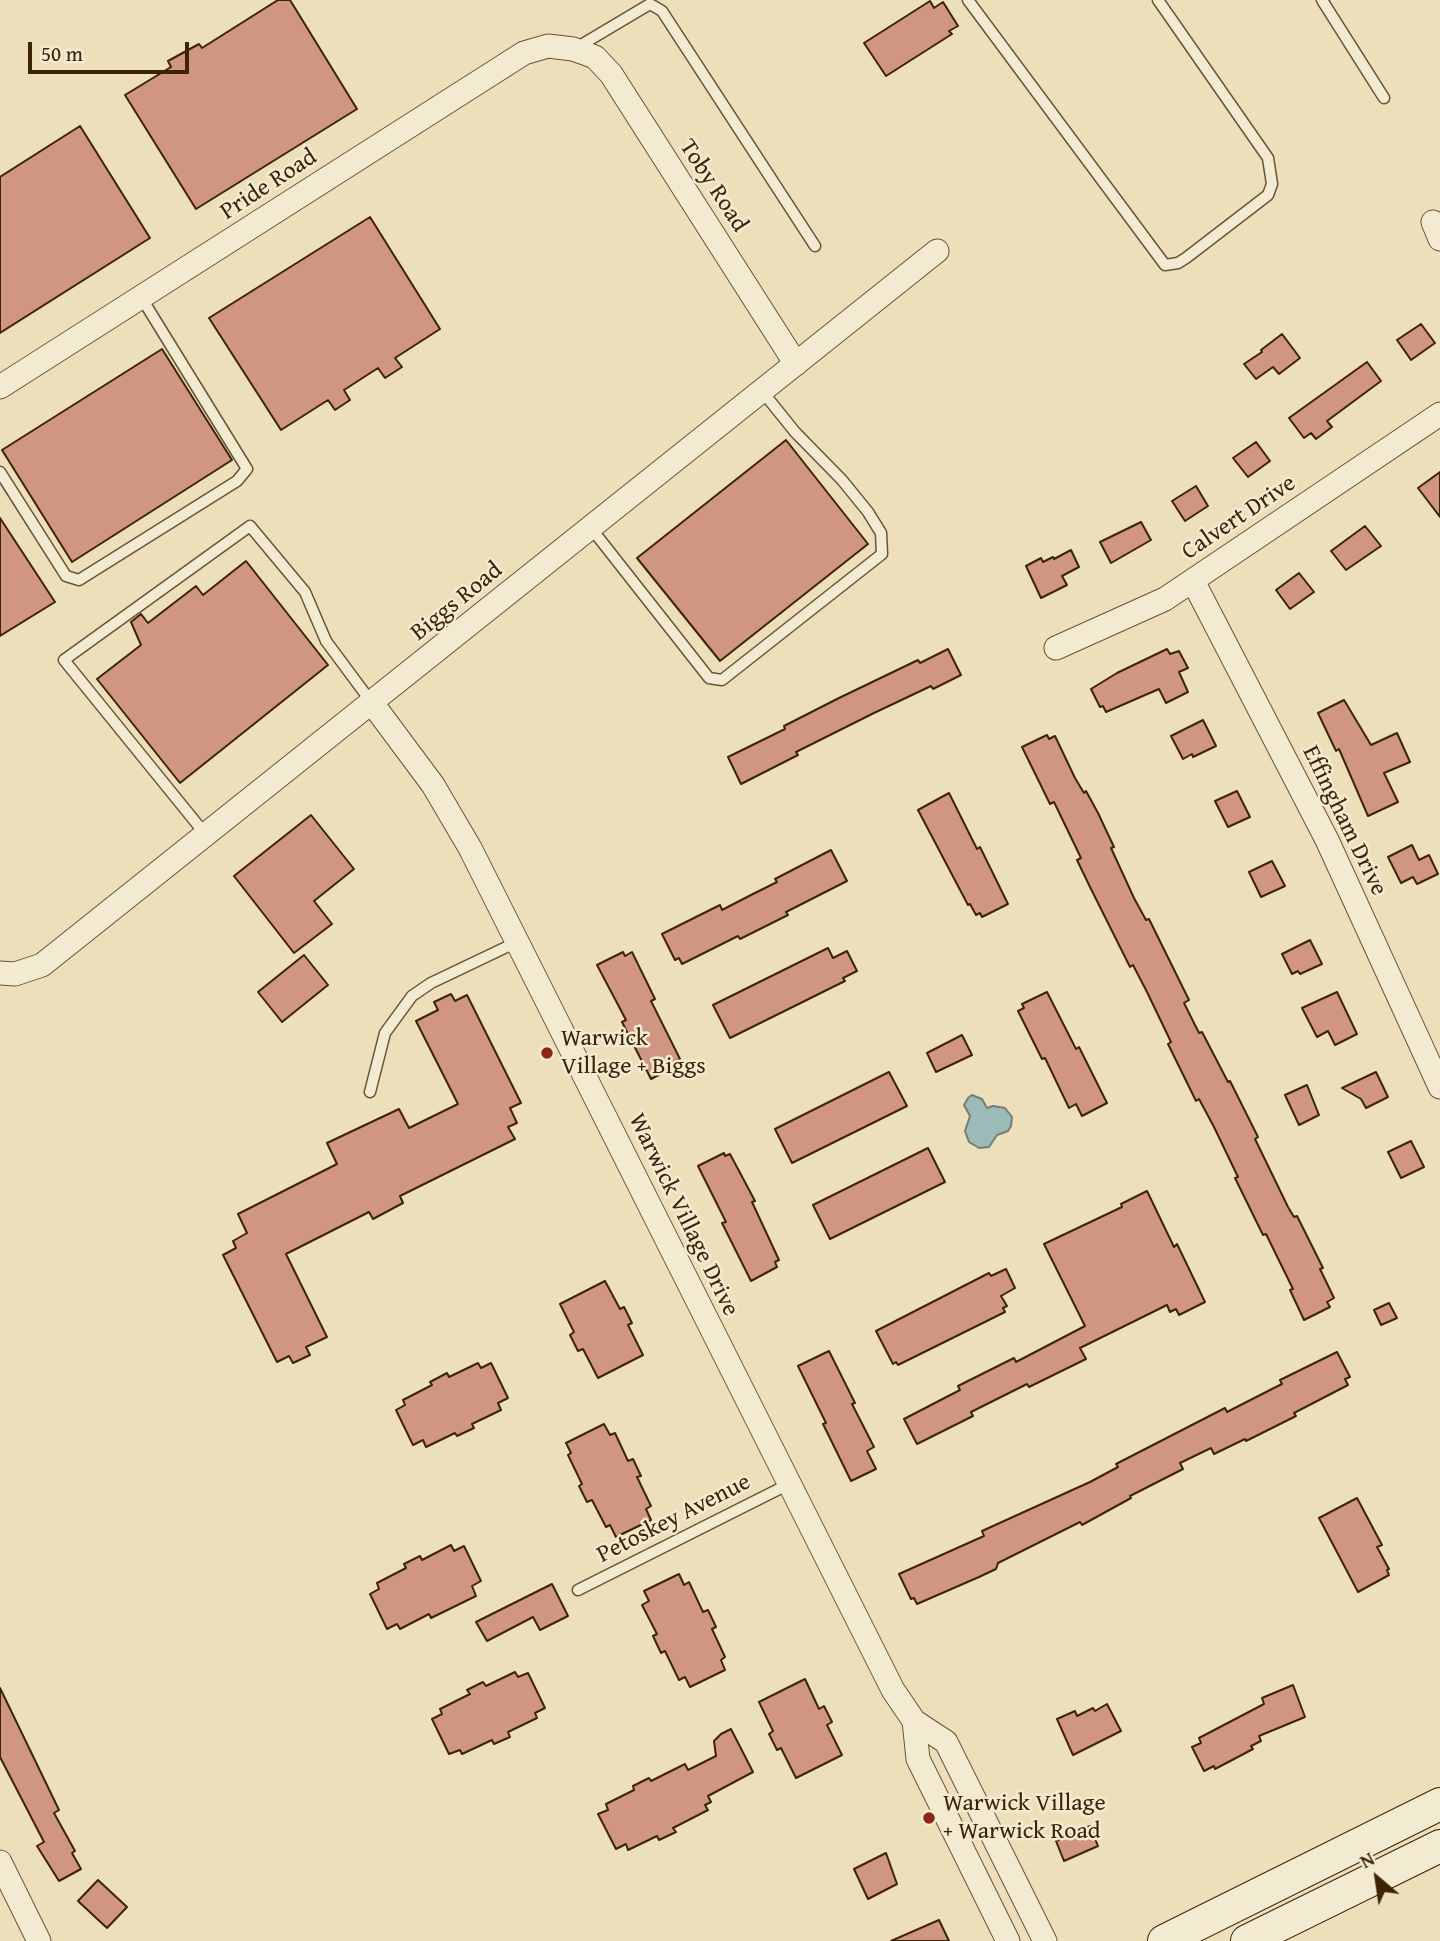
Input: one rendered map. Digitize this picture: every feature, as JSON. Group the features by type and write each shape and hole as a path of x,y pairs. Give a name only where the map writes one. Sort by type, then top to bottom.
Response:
{"main road":[{"path":"1164,1941 1440,1804"},
{"path":"1248,1941 1440,1846"}],"street":[{"name":"Pride Road","path":"0,387 524,53 548,46 573,49"},
{"name":"Toby Road","path":"573,49 595,57 611,74 796,364"},
{"name":"Biggs Road","path":"0,973 15,974 42,964 937,251"},
{"name":"Calvert Drive","path":"1056,648 1165,599 1440,414"},
{"name":"Effingham Drive","path":"1193,581 1327,841 1440,1087"},
{"name":"Warwick Village Drive","path":"372,703 433,785 470,848 893,1690 915,1721 946,1742 1045,1941"},
{"path":"915,1721 918,1759 1008,1941"},
{"path":"0,1862 39,1941"},
{"path":"1232,1907 1242,1941"}],"lane":[{"path":"968,0 1166,265 1186,258 1268,195 1272,184 1268,158 1158,0"},
{"path":"1322,0 1384,98"},
{"path":"573,49 650,4 662,11 815,246"},
{"path":"0,472 66,576 79,580 237,481 247,469 141,298"},
{"path":"591,528 709,678 722,680 882,554 881,533 868,512 842,480 795,432 762,391"},
{"path":"206,835 64,660 250,526 305,592 326,641 372,703"},
{"path":"370,1092 385,1032 412,996 430,983 517,942"},
{"name":"Petoskey Avenue","path":"578,1590 789,1484"}],"water":[{"path":"972,1095 982,1099 987,1108 1005,1108 1012,1117 1008,1131 997,1135 989,1147 979,1148 969,1142 965,1131 970,1116 964,1105"}],"building":[{"path":"278,0 290,0 357,109 196,209 125,95 171,67 168,61 199,44 202,48"},
{"path":"930,1 934,8 943,2 958,26 949,31 952,34 886,76 864,43"},
{"path":"80,126 150,238 0,333 0,177"},
{"path":"370,217 440,329 395,358 402,367 385,378 378,368 344,390 350,400 335,410 328,400 281,430 209,318"},
{"path":"1421,324 1435,343 1411,360 1397,340"},
{"path":"1282,334 1300,358 1279,374 1273,367 1256,379 1244,364"},
{"path":"162,349 232,460 72,562 2,450"},
{"path":"1367,362 1381,381 1327,421 1332,427 1316,439 1311,433 1304,438 1289,418"},
{"path":"786,440 868,544 720,661 637,558"},
{"path":"1256,442 1270,461 1248,477 1233,458"},
{"path":"1440,472 1440,517 1418,488"},
{"path":"1196,486 1208,506 1185,521 1172,501"},
{"path":"0,518 55,602 0,636"},
{"path":"1141,522 1151,540 1111,563 1100,542"},
{"path":"1365,526 1381,546 1346,570 1331,551"},
{"path":"1071,550 1079,567 1062,576 1067,585 1041,598 1026,566 1041,558 1043,562 1053,557 1054,559"},
{"path":"246,561 328,665 180,783 97,679 141,645 131,622 141,614 148,623 196,586 203,595"},
{"path":"1299,573 1314,592 1290,609 1276,590"},
{"path":"948,649 961,675 874,713 796,752 798,755 741,784 728,757 839,698 918,660 920,663"},
{"path":"1167,649 1170,654 1179,651 1188,668 1179,672 1188,692 1166,703 1159,689 1106,712 1103,706 1100,707 1091,689"},
{"path":"1344,700 1371,745 1397,733 1410,762 1384,773 1398,802 1368,816 1339,749 1336,751 1318,713"},
{"path":"1203,720 1216,746 1183,759 1171,736"},
{"path":"1047,735 1049,739 1055,736 1075,778 1098,813 1134,898 1146,920 1149,919 1189,1000 1184,1003 1199,1033 1202,1032 1228,1082 1230,1081 1288,1207 1294,1217 1297,1216 1323,1268 1320,1269 1334,1298 1327,1302 1330,1307 1304,1320 1290,1290 1293,1289 1235,1178 1238,1177 1214,1127 1199,1099 1196,1101 1168,1044 1171,1042 1147,992 1133,965 1130,967 1077,860 1081,858 1054,802 1050,804 1022,747"},
{"path":"1237,791 1250,817 1228,827 1215,801"},
{"path":"949,793 1008,904 982,917 980,913 976,915 970,904 968,905 918,810"},
{"path":"311,815 354,869 314,901 332,924 294,953 234,876"},
{"path":"1412,845 1419,860 1429,855 1438,874 1417,884 1413,877 1401,883 1388,857"},
{"path":"831,850 847,881 740,939 738,936 682,964 679,958 675,960 662,934 720,905 722,910"},
{"path":"1272,861 1285,886 1261,897 1249,872"},
{"path":"1310,940 1322,964 1300,974 1298,971 1292,974 1282,954"},
{"path":"828,948 833,958 847,951 857,971 843,978 845,981 730,1038 713,1005"},
{"path":"623,952 625,956 632,952 655,999 651,1001 680,1059 674,1062 676,1066 651,1079 622,1022 626,1020 597,965"},
{"path":"304,955 328,985 282,1022 258,992"},
{"path":"1047,992 1107,1103 1082,1116 1076,1104 1069,1108 1018,1011 1024,1008 1022,1004"},
{"path":"1337,992 1357,1034 1335,1045 1328,1031 1317,1037 1302,1008"},
{"path":"451,994 455,1001 467,995 521,1103 510,1108 517,1123 508,1127 515,1139 400,1196 403,1203 373,1219 369,1212 286,1254 327,1337 306,1347 310,1355 293,1363 289,1356 277,1362 223,1255 236,1248 233,1241 247,1233 238,1214 337,1164 327,1143 399,1109 409,1128 458,1104 416,1021 438,1010 434,1002"},
{"path":"962,1035 972,1055 936,1072 927,1053"},
{"path":"889,1072 907,1106 792,1163 775,1129"},
{"path":"1376,1072 1388,1097 1366,1108 1361,1099 1342,1088"},
{"path":"1307,1085 1319,1115 1299,1125 1285,1095"},
{"path":"1411,1141 1424,1167 1401,1178 1388,1152"},
{"path":"928,1148 945,1182 830,1239 813,1205"},
{"path":"724,1153 725,1156 730,1154 755,1201 752,1202 779,1260 775,1262 777,1267 751,1281 698,1166"},
{"path":"1147,1191 1205,1302 1179,1315 1176,1309 1170,1312 1167,1305 1080,1348 1086,1359 971,1412 973,1416 917,1444 904,1419 960,1390 958,1386 1014,1358 1016,1362 1085,1326 1044,1244 1122,1207 1121,1204"},
{"path":"1006,1269 1015,1288 1001,1296 1007,1306 1003,1308 1005,1312 898,1365 896,1362 893,1364 876,1331 989,1273 991,1276"},
{"path":"605,1281 620,1309 624,1307 632,1323 628,1325 643,1355 598,1378 583,1349 578,1351 570,1335 574,1332 560,1304"},
{"path":"1389,1303 1397,1318 1381,1325 1374,1310"},
{"path":"829,1351 874,1447 867,1451 876,1469 851,1481 798,1366"},
{"path":"1337,1352 1350,1377 1345,1379 1348,1385 1294,1413 1296,1416 1214,1454 1211,1448 1180,1463 1183,1469 1082,1525 1080,1522 998,1563 996,1569 917,1604 914,1598 911,1599 899,1574 984,1536 982,1531 1090,1482 1118,1467 1116,1464 1225,1408 1227,1412 1282,1384 1280,1380"},
{"path":"478,1363 481,1368 491,1363 508,1398 498,1403 501,1410 472,1424 474,1428 457,1436 455,1433 426,1447 423,1440 413,1445 396,1410 405,1405 403,1400 432,1385 430,1382 447,1373 449,1377"},
{"path":"604,1424 610,1435 615,1433 628,1461 633,1459 641,1476 637,1477 651,1506 646,1509 651,1520 616,1537 610,1525 606,1527 592,1500 587,1502 579,1486 582,1484 568,1455 571,1453 566,1443"},
{"path":"1357,1498 1382,1545 1377,1547 1389,1569 1389,1575 1358,1592 1319,1518"},
{"path":"451,1545 454,1551 464,1546 481,1581 472,1586 476,1596 431,1618 429,1614 400,1629 397,1624 387,1629 370,1594 379,1589 377,1583 406,1568 404,1564 420,1556 422,1560"},
{"path":"679,1574 684,1585 689,1582 703,1612 708,1610 716,1627 712,1629 725,1657 721,1660 725,1670 690,1687 685,1677 679,1680 665,1651 661,1653 653,1636 657,1634 642,1605 649,1601 644,1591"},
{"path":"552,1584 568,1616 540,1630 533,1617 487,1641 476,1622"},
{"path":"515,1672 518,1677 528,1673 545,1708 535,1713 537,1718 508,1732 510,1737 494,1744 492,1740 462,1754 460,1750 449,1754 432,1719 442,1714 440,1709 470,1694 467,1690 483,1682 486,1686"},
{"path":"805,1679 819,1709 824,1706 832,1722 827,1725 842,1755 796,1778 781,1748 777,1750 769,1734 773,1731 759,1702"},
{"path":"1293,1685 1305,1717 1259,1736 1261,1741 1251,1746 1253,1749 1215,1769 1214,1766 1204,1771 1192,1747 1201,1743 1199,1738 1264,1704 1262,1698"},
{"path":"0,1688 59,1810 54,1813 75,1851 72,1853 81,1869 59,1881 37,1846 44,1842 0,1757"},
{"path":"1107,1704 1121,1731 1073,1755 1057,1719 1075,1711 1077,1716 1093,1708 1095,1711"},
{"path":"731,1729 753,1772 708,1796 711,1802 705,1805 708,1810 673,1828 676,1832 659,1840 657,1836 628,1850 626,1844 616,1849 598,1814 608,1810 606,1804 634,1790 633,1786 649,1778 651,1781 685,1764 688,1770 716,1756 714,1741"},
{"path":"1090,1826 1098,1846 1064,1861 1056,1841"},
{"path":"886,1853 897,1884 868,1899 854,1869"},
{"path":"98,1880 127,1907 107,1928 78,1901"},
{"path":"939,1920 949,1941 891,1941"}],"place":[{"name":"Warwick Village + Biggs","path":"547,1053"},
{"name":"Warwick Village + Warwick Road","path":"929,1818"}]}
